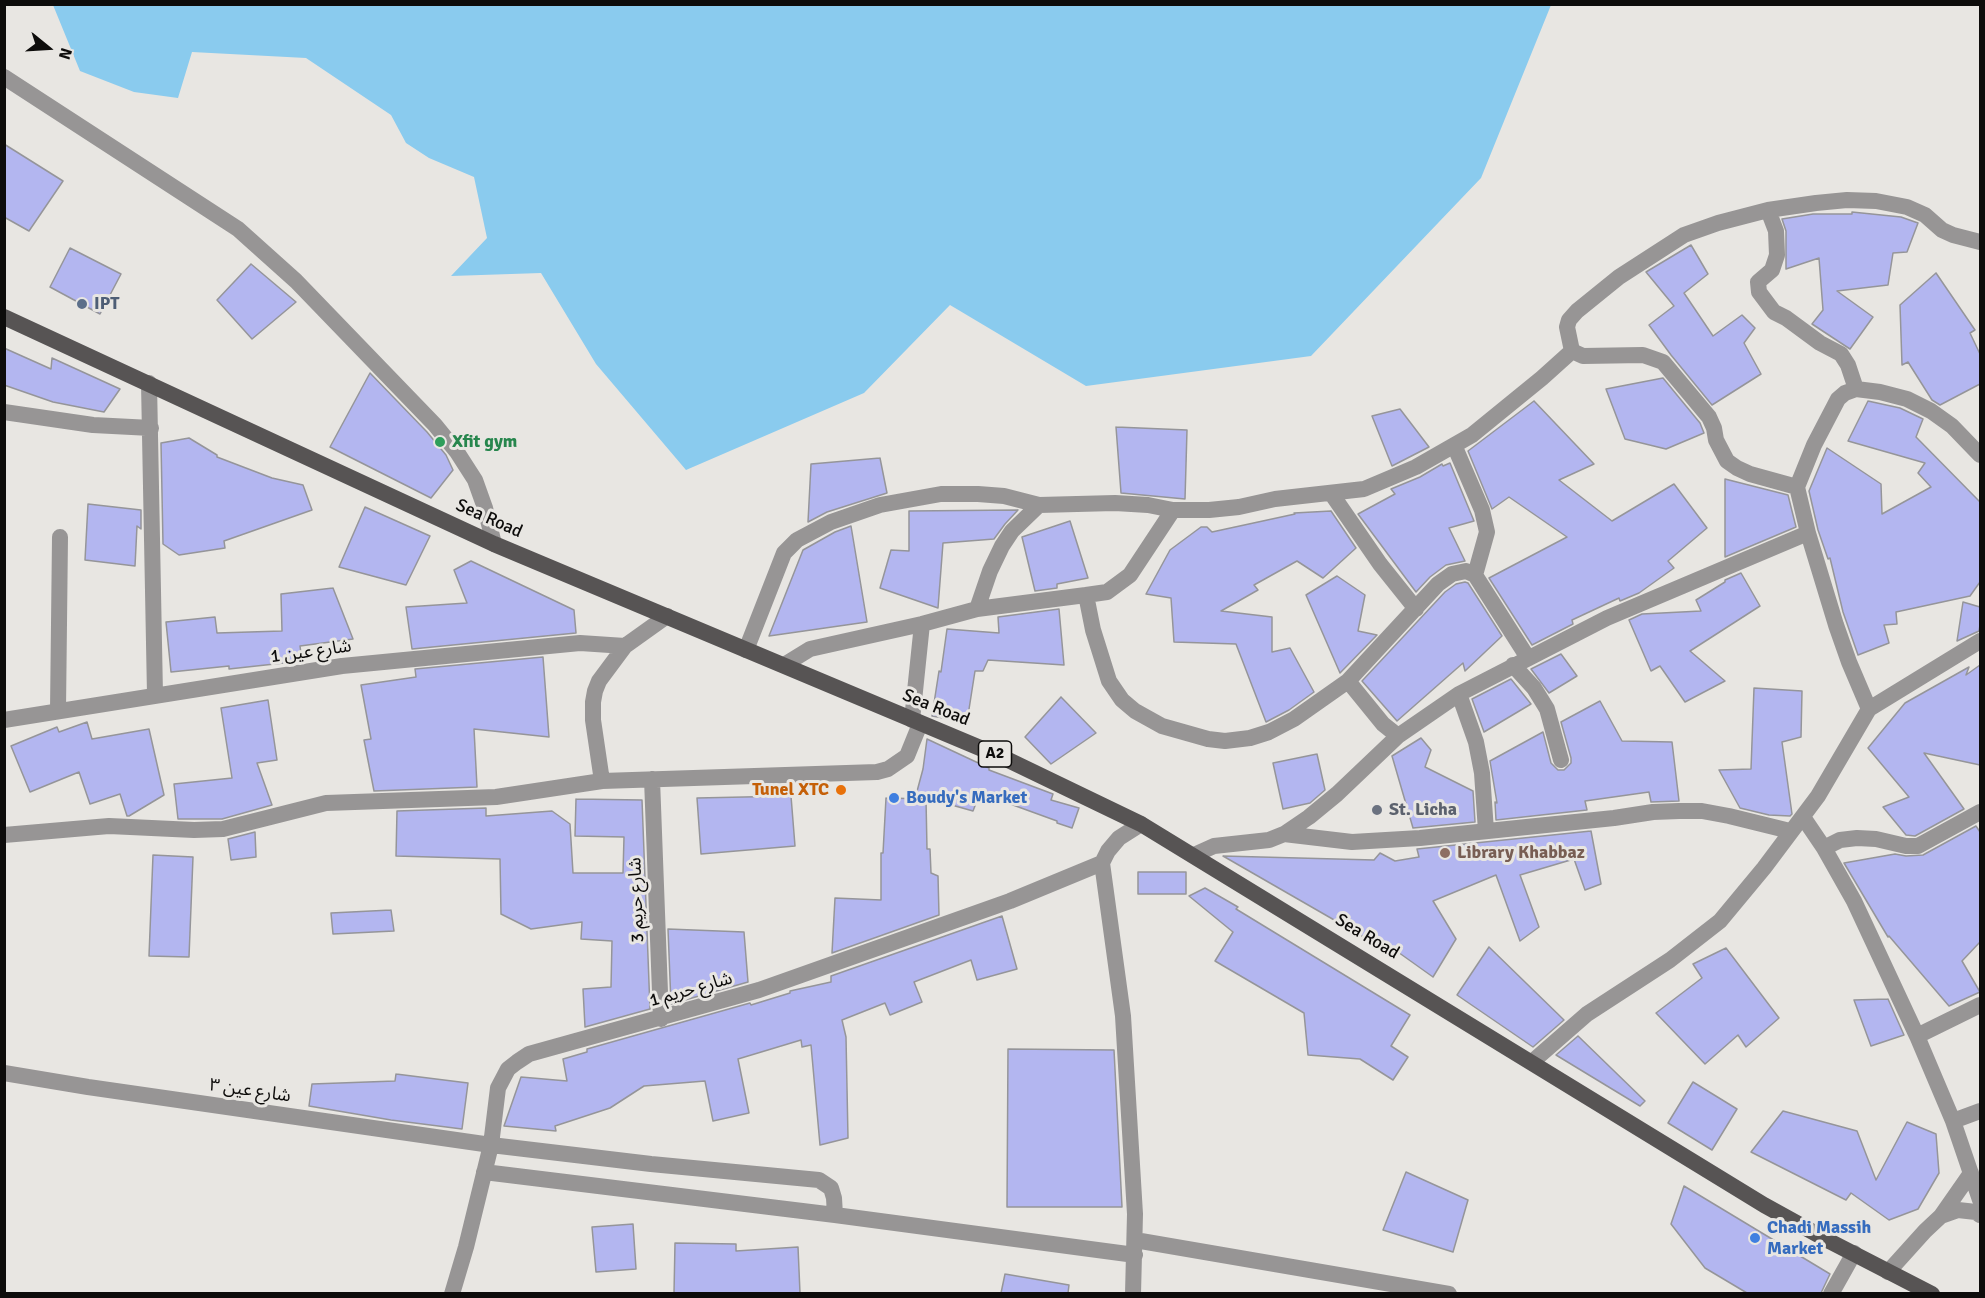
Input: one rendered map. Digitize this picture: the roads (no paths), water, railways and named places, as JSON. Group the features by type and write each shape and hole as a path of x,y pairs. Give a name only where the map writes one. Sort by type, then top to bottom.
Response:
{"main road":[{"name":"Sea Road","path":"4,317 494,543 1004,758 1142,824 1764,1205 1888,1272 1932,1293"}],"street":[{"path":"4,77 238,229 296,281 435,425 457,452 475,480 494,543"},
{"path":"1572,351 1567,327 1569,320 1577,311 1619,278 1684,235 1718,223 1768,210 1846,200 1891,202 1924,215 1942,230 1953,235 1980,242"},
{"path":"1768,210 1776,231 1777,255 1772,270 1758,282 1759,292 1774,312 1820,343 1841,354 1848,365 1856,389"},
{"path":"746,650 784,553 798,540 831,522 880,505 941,494 1004,496 1039,505 1148,505 1173,510 1226,509 1377,485 1416,468 1472,435 1572,351"},
{"path":"1572,351 1583,356 1643,355 1663,362 1709,417 1716,440 1727,461 1750,474 1797,487"},
{"path":"149,383 155,695"},
{"path":"1869,709 1839,634 1808,533 1797,487 1832,408 1845,393 1856,389 1893,395 1920,405 1952,426 1980,455"},
{"path":"4,412 93,425 151,428"},
{"path":"1454,445 1482,510 1487,532 1475,575"},
{"path":"1331,494 1380,564 1416,609"},
{"path":"977,609 990,571 1002,546 1012,531 1039,505"},
{"path":"784,664 810,650 977,609 1107,592 1130,576 1173,510"},
{"path":"1194,855 1214,846 1269,840 1284,834 1309,818 1337,795 1398,736 1459,694 1607,618 1808,533"},
{"path":"58,711 60,537"},
{"path":"1086,595 1093,630 1109,681 1116,692 1135,711 1162,726 1225,741 1250,738 1269,732 1294,719 1348,681 1438,584 1452,574 1466,571 1475,575 1547,709 1561,760"},
{"path":"602,781 593,720 593,702 599,681 625,646 667,616"},
{"path":"4,835 109,826 223,829 326,803 496,797 602,781 877,772 888,769 907,756 916,722 922,624"},
{"path":"1532,1062 1587,1014 1670,960 1720,921 1803,817 1836,768 1869,709 1980,642"},
{"name":"شارع عين 1","path":"5,720 342,666 580,643 625,646"},
{"path":"1348,681 1383,724 1398,736"},
{"path":"1459,694 1476,742 1482,773 1486,831"},
{"name":"شارع حريم 3","path":"652,779 661,1019"},
{"path":"1284,834 1352,842 1420,838 1679,810 1729,816 1790,831"},
{"path":"1824,848 1840,840 1857,838 1918,846 1980,812"},
{"path":"1803,817 1824,848 1854,901 1917,1036 1953,1121 1980,1200"},
{"path":"1133,1293 1135,1248 1123,1016 1102,863 1119,838 1142,824"},
{"name":"شارع حريم 1","path":"452,1293 466,1247 491,1145 498,1088 508,1069 529,1054 759,990 1010,901 1102,863"},
{"path":"1917,1036 1980,1005"},
{"name":"شارع عين ٣","path":"4,1073 491,1145 651,1164 819,1180 831,1188 835,1215"},
{"path":"1953,1121 1980,1111"},
{"path":"484,1172 835,1215 1135,1248 1449,1293"},
{"path":"1888,1272 1941,1216 1971,1173"},
{"path":"1941,1216 1958,1210 1976,1212 1980,1215"},
{"path":"1831,1293 1854,1253"}],"water":[{"path":"53,5 1551,5 1481,178 1311,356 1086,386 950,305 864,393 686,470 596,364 541,273 451,276 487,238 474,177 429,158 406,143 391,115 306,58 192,52 178,98 134,92 80,71"}],"place":[{"name":"IPT","path":"82,304"},
{"name":"Xfit gym","path":"440,442"},
{"name":"Tunel XTC","path":"841,790"},
{"name":"Boudy's Market","path":"894,798"},
{"name":"St. Licha","path":"1377,810"},
{"name":"Library Khabbaz","path":"1445,853"},
{"name":"Chadi Massih Market","path":"1755,1238"}]}
